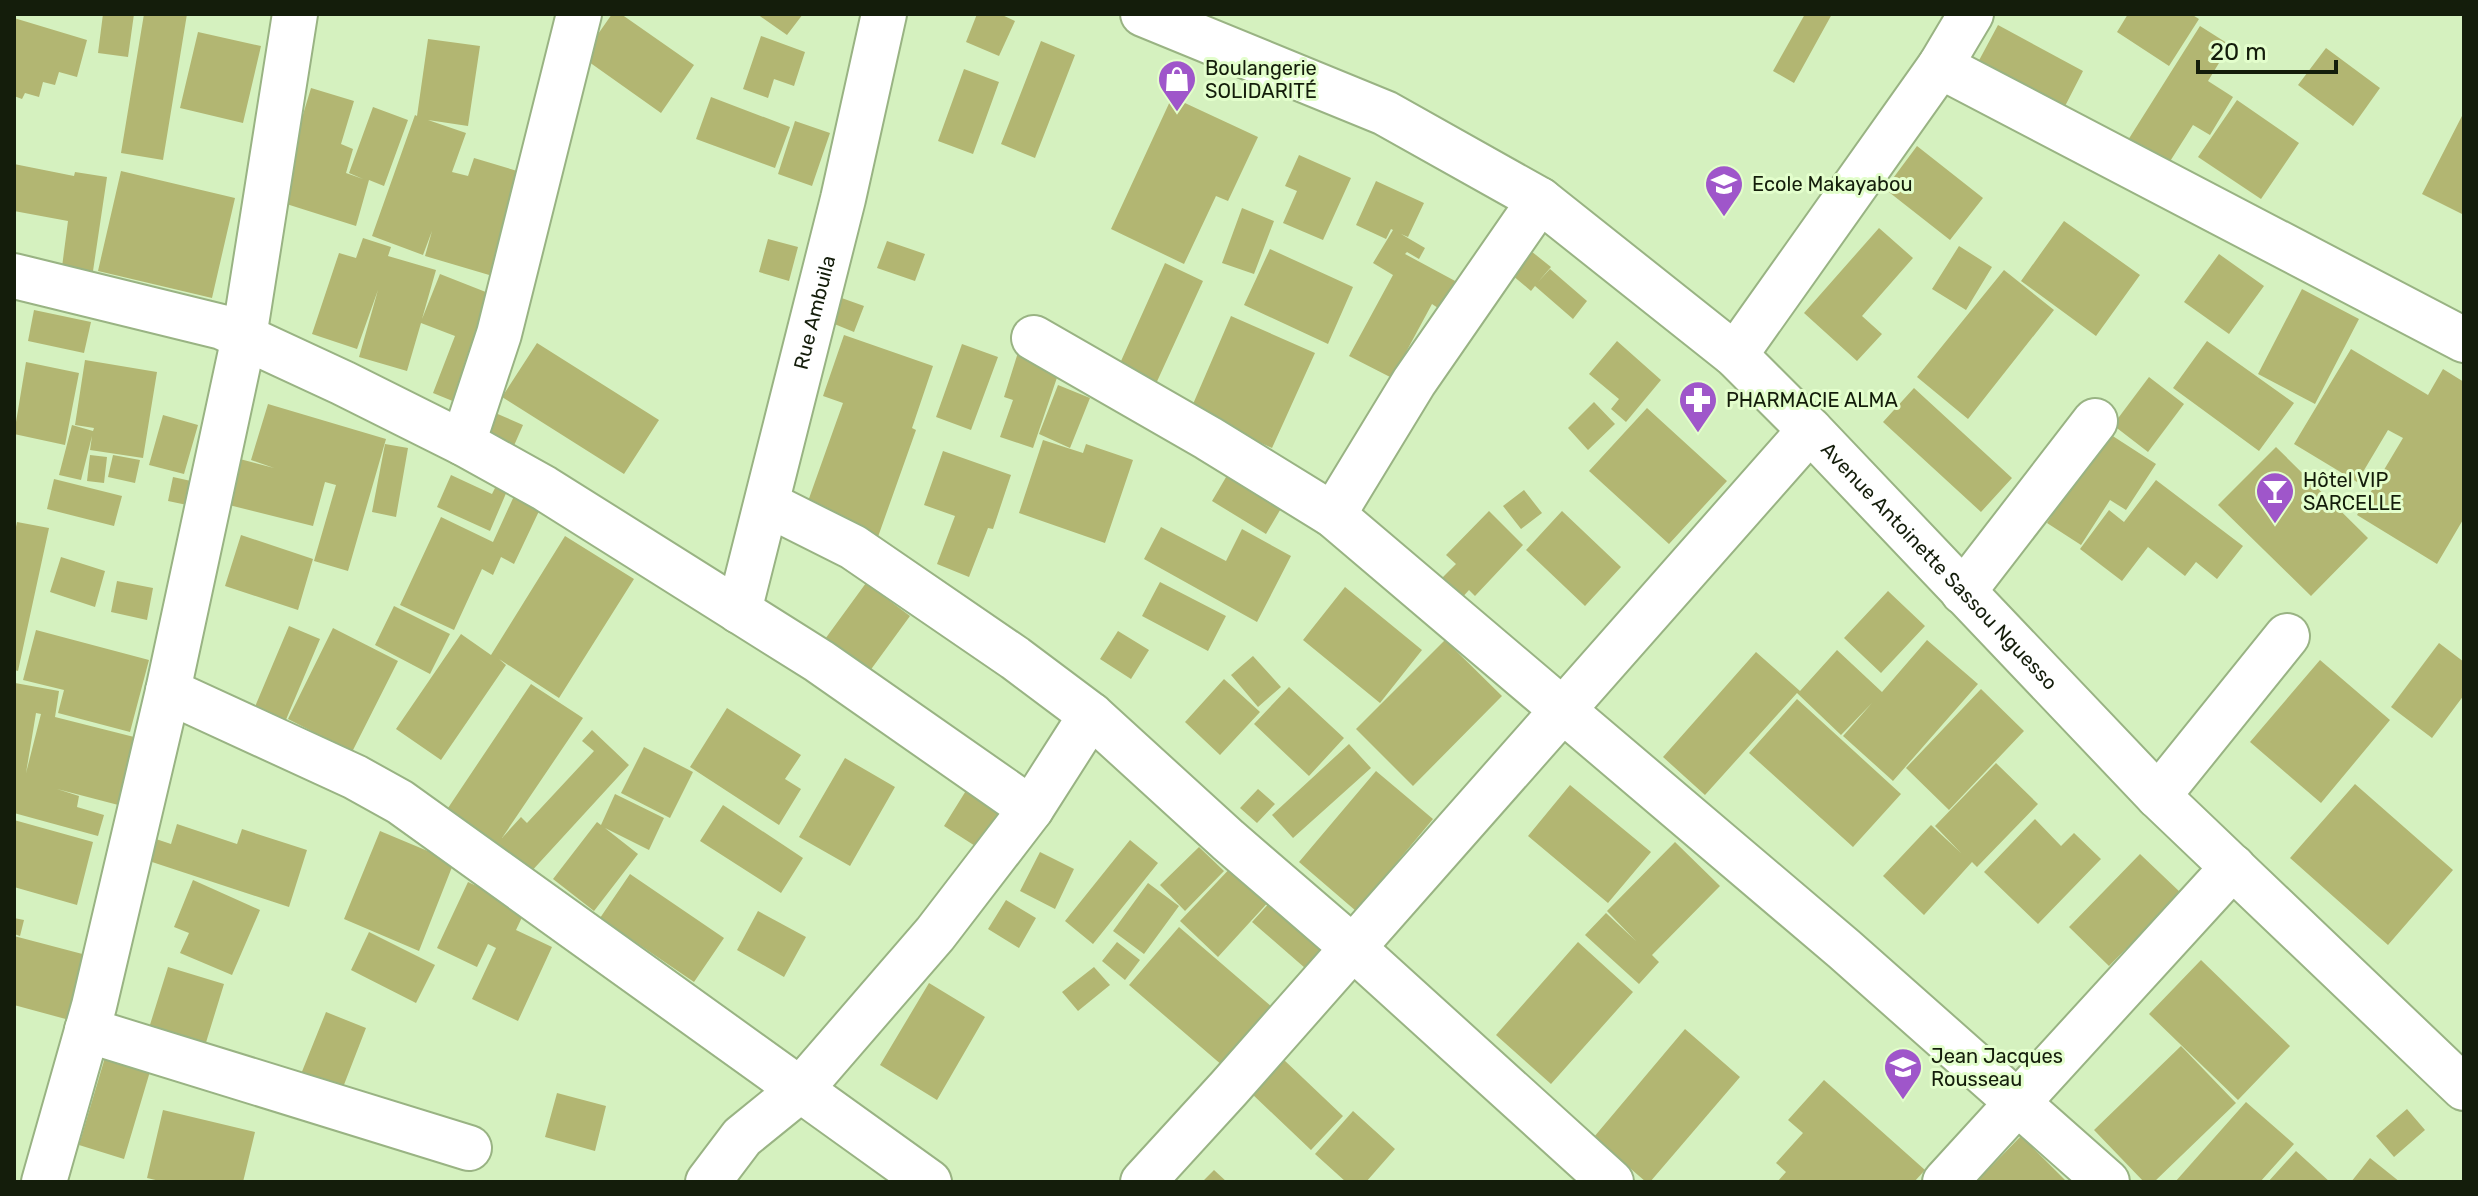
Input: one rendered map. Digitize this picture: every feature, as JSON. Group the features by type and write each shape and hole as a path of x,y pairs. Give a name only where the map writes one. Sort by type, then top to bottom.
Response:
{"street":[{"path":"44,1182 87,1030 168,691 244,337 295,14"},
{"path":"463,443 503,320 579,14"},
{"name":"Rue Ambuila","path":"739,611 843,199 884,14"},
{"path":"1735,355 1940,66 1971,14"},
{"name":"Avenue Antoinette Sassou Nguesso","path":"1160,17 1385,113 1540,200 1735,355 2158,796 2464,1088"},
{"path":"1940,66 2464,340"},
{"path":"1333,515 1414,382 1540,200"},
{"path":"14,276 222,327 463,443 544,488 819,661 1031,809"},
{"path":"1034,338 1208,438 1333,515 1844,949 2107,1182"},
{"path":"1963,592 2095,421"},
{"path":"1143,1182 1810,430"},
{"path":"767,504 853,547 1015,658 1091,715 1611,1182"},
{"path":"2158,796 2287,636"},
{"path":"168,691 355,777 400,802 929,1182"},
{"path":"708,1182 742,1137 800,1090 935,934 1031,809 1091,715"},
{"path":"1945,1182 2233,867"},
{"path":"87,1030 469,1148"}],"building":[{"path":"103,14 134,14 128,57 98,53"},
{"path":"144,14 187,14 163,160 121,153"},
{"path":"612,14 621,14 694,65 661,113 582,57"},
{"path":"757,14 803,14 787,35"},
{"path":"977,14 1000,14 1015,21 999,56 966,42"},
{"path":"1805,14 1832,14 1794,83 1773,71"},
{"path":"2128,14 2191,14 2199,19 2169,66 2117,32"},
{"path":"14,18 87,40 77,77 59,72 55,85 43,82 39,97 25,93 22,99 14,96"},
{"path":"1998,25 2083,71 2062,112 1976,66"},
{"path":"2200,26 2230,45 2208,81 2233,97 2210,135 2193,125 2162,174 2123,148"},
{"path":"198,32 261,46 243,123 180,108"},
{"path":"761,36 805,52 794,86 774,79 768,98 743,89"},
{"path":"428,39 480,46 468,126 428,120 466,133 452,172 468,176 474,158 527,174 496,277 425,256 432,231 423,255 372,236 417,116"},
{"path":"1041,41 1075,55 1035,158 1001,144"},
{"path":"2326,48 2380,88 2353,126 2298,85"},
{"path":"964,69 999,82 973,154 938,141"},
{"path":"311,88 354,101 341,144 353,149 346,173 363,179 349,173 373,107 408,120 384,186 369,180 356,226 277,201"},
{"path":"711,97 790,127 775,168 696,139"},
{"path":"1172,97 1258,137 1228,201 1216,196 1184,264 1111,229"},
{"path":"2237,100 2299,143 2261,199 2198,157"},
{"path":"2464,112 2464,215 2422,194"},
{"path":"795,121 830,133 812,186 778,174"},
{"path":"1917,146 1983,198 1950,240 1885,189"},
{"path":"1299,155 1351,178 1323,240 1283,223 1297,191 1285,186"},
{"path":"14,164 74,176 75,172 107,177 93,271 62,267 68,221 14,211"},
{"path":"121,171 235,198 212,298 98,271"},
{"path":"1376,181 1424,203 1408,237 1401,234 1425,248 1419,259 1407,252 1405,254 1457,282 1441,310 1432,304 1392,378 1349,356 1393,275 1373,263 1393,230 1386,239 1356,225"},
{"path":"1242,208 1274,221 1254,274 1222,263"},
{"path":"2064,221 2140,275 2096,336 2021,281"},
{"path":"1879,228 1913,258 1862,316 1882,334 1857,361 1804,313"},
{"path":"363,238 391,247 388,256 436,270 422,319 440,274 501,298 460,404 433,393 455,336 421,323 407,371 359,357 378,290 357,349 312,334 339,253 356,258"},
{"path":"768,239 798,247 789,281 759,272"},
{"path":"887,241 925,254 915,281 877,268"},
{"path":"1959,246 1992,267 1966,310 1932,289"},
{"path":"1270,249 1353,287 1328,344 1244,305"},
{"path":"1531,251 1551,267 1538,282 1550,269 1587,301 1573,319 1535,286 1531,291 1512,275"},
{"path":"2219,254 2264,286 2229,334 2184,302"},
{"path":"1165,263 1203,281 1154,388 1117,370"},
{"path":"2004,270 2054,310 1968,419 1917,377"},
{"path":"2302,289 2359,319 2315,404 2258,374"},
{"path":"836,296 864,306 854,332 827,321"},
{"path":"34,310 91,322 84,353 28,341"},
{"path":"1231,316 1315,353 1272,448 1190,411"},
{"path":"844,335 933,366 912,428 916,430 874,548 801,521 843,403 823,396"},
{"path":"1617,341 1661,380 1626,422 1611,409 1619,399 1589,374"},
{"path":"2207,341 2294,403 2259,451 2173,388"},
{"path":"537,343 659,420 624,474 502,397"},
{"path":"962,344 998,357 971,430 936,417"},
{"path":"1020,346 1063,360 1033,448 1000,437 1013,400 1004,397"},
{"path":"2351,349 2428,395 2443,369 2464,382 2464,518 2437,564 2357,515 2403,438 2388,430 2357,482 2294,444"},
{"path":"85,360 157,372 143,458 90,450 92,436 81,480 59,475 72,425 93,431 94,428 75,425"},
{"path":"26,362 79,373 65,445 14,434"},
{"path":"2149,377 2184,404 2148,452 2113,425"},
{"path":"1058,385 1090,398 1070,448 1039,434"},
{"path":"1914,388 2012,478 1981,512 1883,422"},
{"path":"1594,402 1615,424 1588,450 1568,428"},
{"path":"268,404 386,439 348,571 314,561 336,485 325,482 313,526 225,504 236,458 274,468 251,460"},
{"path":"1647,408 1727,481 1669,544 1589,471"},
{"path":"493,412 523,425 509,457 480,444"},
{"path":"163,415 198,425 184,474 149,465"},
{"path":"2105,431 2156,464 2126,510 2110,500 2081,545 2047,523"},
{"path":"1043,440 1083,453 1086,444 1133,460 1105,543 1019,513"},
{"path":"385,444 408,448 396,517 372,512"},
{"path":"2276,447 2368,538 2311,596 2218,505"},
{"path":"943,451 1011,475 993,529 988,528 969,577 937,564 955,516 924,505"},
{"path":"90,455 107,457 104,483 87,481"},
{"path":"113,455 140,460 135,483 108,477"},
{"path":"1232,467 1286,500 1266,534 1212,501"},
{"path":"451,475 492,494 496,486 507,491 490,531 437,507"},
{"path":"173,477 191,481 187,505 168,501"},
{"path":"54,479 122,496 114,526 47,509"},
{"path":"2156,480 2243,546 2217,579 2196,562 2185,576 2148,547 2122,581 2080,549 2109,510 2124,522"},
{"path":"1524,490 1542,513 1521,529 1503,506"},
{"path":"514,496 540,509 514,564 501,557 493,575 482,569 454,630 400,605 441,517 493,542"},
{"path":"1489,511 1523,545 1475,596 1469,590 1459,601 1438,582 1456,564 1446,555"},
{"path":"1562,511 1621,567 1585,606 1526,550"},
{"path":"17,522 49,528 18,671 14,670 14,537"},
{"path":"1161,527 1226,561 1242,529 1291,556 1257,622 1144,559"},
{"path":"241,535 313,559 298,610 225,586"},
{"path":"565,536 634,579 559,698 499,659 506,665 441,760 396,729 461,634 491,655"},
{"path":"61,557 105,571 95,607 50,592"},
{"path":"117,581 153,588 147,620 111,612"},
{"path":"1160,582 1226,616 1208,651 1142,616"},
{"path":"866,583 910,616 864,679 820,646"},
{"path":"1345,587 1422,650 1380,703 1303,640"},
{"path":"1888,591 1925,626 1881,673 1844,638"},
{"path":"394,606 450,634 430,674 375,645"},
{"path":"289,626 320,639 285,722 254,709"},
{"path":"333,628 398,661 352,752 288,719"},
{"path":"36,630 149,660 130,732 58,713 64,690 23,680"},
{"path":"1118,631 1149,650 1131,679 1100,659"},
{"path":"1445,640 1502,696 1413,786 1356,729"},
{"path":"1927,640 1978,684 1893,781 1843,736 1872,703 1841,735 1797,693 1705,795 1663,757 1756,652 1800,691 1837,650 1882,692"},
{"path":"2439,643 2464,662 2464,695 2432,738 2391,707"},
{"path":"1253,656 1281,687 1258,707 1231,675"},
{"path":"2320,660 2390,720 2321,803 2250,742"},
{"path":"1224,679 1260,712 1220,755 1185,722"},
{"path":"15,683 59,691 55,717 142,739 126,807 57,789 79,796 77,807 104,815 98,836 14,813","holes":["36,713 41,714 26,773"]},
{"path":"531,684 583,718 502,838 521,817 527,823 594,751 582,741 592,730 629,765 529,874 498,844 493,851 442,817"},
{"path":"1289,687 1344,738 1309,776 1254,724"},
{"path":"1981,689 2024,731 1949,810 1906,768"},
{"path":"1797,699 1901,794 1853,847 1749,753"},
{"path":"727,708 801,755 785,779 801,789 779,825 690,767"},
{"path":"1349,744 1371,768 1293,838 1272,815"},
{"path":"644,747 693,772 670,818 621,793"},
{"path":"845,758 895,787 850,866 799,837"},
{"path":"1996,763 2038,804 1977,867 1972,862 1924,915 1883,876 1931,825 1961,853 1935,826"},
{"path":"1376,771 1433,819 1356,911 1299,862"},
{"path":"972,781 1012,807 983,851 944,826"},
{"path":"2355,784 2453,870 2388,945 2290,858"},
{"path":"1570,785 1651,852 1608,903 1528,836"},
{"path":"1258,789 1275,804 1257,823 1240,808"},
{"path":"615,794 664,818 649,850 605,828 638,854 594,911 553,879 597,822 601,825"},
{"path":"723,805 803,858 781,893 700,841"},
{"path":"2035,819 2061,846 2074,833 2101,859 2038,924 1984,872"},
{"path":"14,820 93,842 77,905 14,887"},
{"path":"177,824 237,844 242,829 307,850 289,907 149,861 156,839 171,844"},
{"path":"380,831 454,862 419,951 344,919"},
{"path":"1130,840 1158,863 1093,944 1065,921"},
{"path":"1675,842 1720,886 1652,955 1659,962 1639,984 1585,935 1606,913 1636,941 1607,911"},
{"path":"1199,847 1224,871 1185,911 1160,885"},
{"path":"1040,852 1074,869 1055,909 1020,891"},
{"path":"2140,854 2181,893 2109,966 2069,927"},
{"path":"1236,862 1273,897 1218,957 1180,921"},
{"path":"630,874 724,938 694,982 600,918"},
{"path":"193,880 260,910 232,975 180,953 189,933 174,927"},
{"path":"468,882 526,909 516,930 552,947 518,1021 472,999 496,948 488,944 477,967 437,948"},
{"path":"1148,883 1179,906 1144,954 1113,931"},
{"path":"1006,900 1036,918 1019,948 988,929"},
{"path":"1272,900 1325,946 1305,968 1252,922"},
{"path":"758,911 806,937 784,977 737,950"},
{"path":"14,918 24,920 20,936 14,934"},
{"path":"1179,927 1280,1014 1230,1072 1129,985"},
{"path":"369,932 435,965 416,1003 351,970"},
{"path":"14,936 90,956 73,1021 14,1005"},
{"path":"1117,942 1140,960 1125,980 1102,961"},
{"path":"1578,942 1633,992 1551,1084 1496,1035"},
{"path":"2201,960 2290,1046 2238,1100 2149,1014"},
{"path":"168,967 224,984 200,1062 144,1044"},
{"path":"1094,967 1110,985 1078,1011 1062,992"},
{"path":"929,983 985,1017 937,1100 880,1065"},
{"path":"326,1012 366,1028 340,1095 299,1079"},
{"path":"1685,1029 1740,1077 1650,1182 1646,1182 1594,1137"},
{"path":"109,1044 154,1058 124,1159 79,1145"},
{"path":"2181,1046 2236,1103 2154,1182 2144,1182 2094,1130"},
{"path":"1283,1059 1343,1116 1311,1150 1251,1093"},
{"path":"1824,1080 1925,1170 1914,1182 1777,1182 1786,1172 1776,1163 1803,1133 1788,1120"},
{"path":"557,1093 606,1106 595,1151 545,1137"},
{"path":"2246,1102 2294,1144 2260,1182 2175,1182"},
{"path":"2407,1109 2425,1130 2394,1157 2376,1136"},
{"path":"163,1110 255,1132 243,1182 164,1182 147,1178"},
{"path":"1353,1111 1395,1149 1366,1182 1346,1182 1315,1154"},
{"path":"2021,1136 2067,1182 1976,1182"},
{"path":"2296,1151 2330,1182 2268,1182"},
{"path":"2370,1158 2400,1182 2351,1182"},
{"path":"1214,1170 1227,1182 1202,1182"}],"place":[{"name":"Boulangerie SOLIDARITÉ","path":"1177,113"},
{"name":"Ecole Makayabou","path":"1724,218"},
{"name":"PHARMACIE ALMA","path":"1698,434"},
{"name":"Hôtel VIP SARCELLE","path":"2275,525"},
{"name":"Jean Jacques Rousseau","path":"1903,1101"}]}
